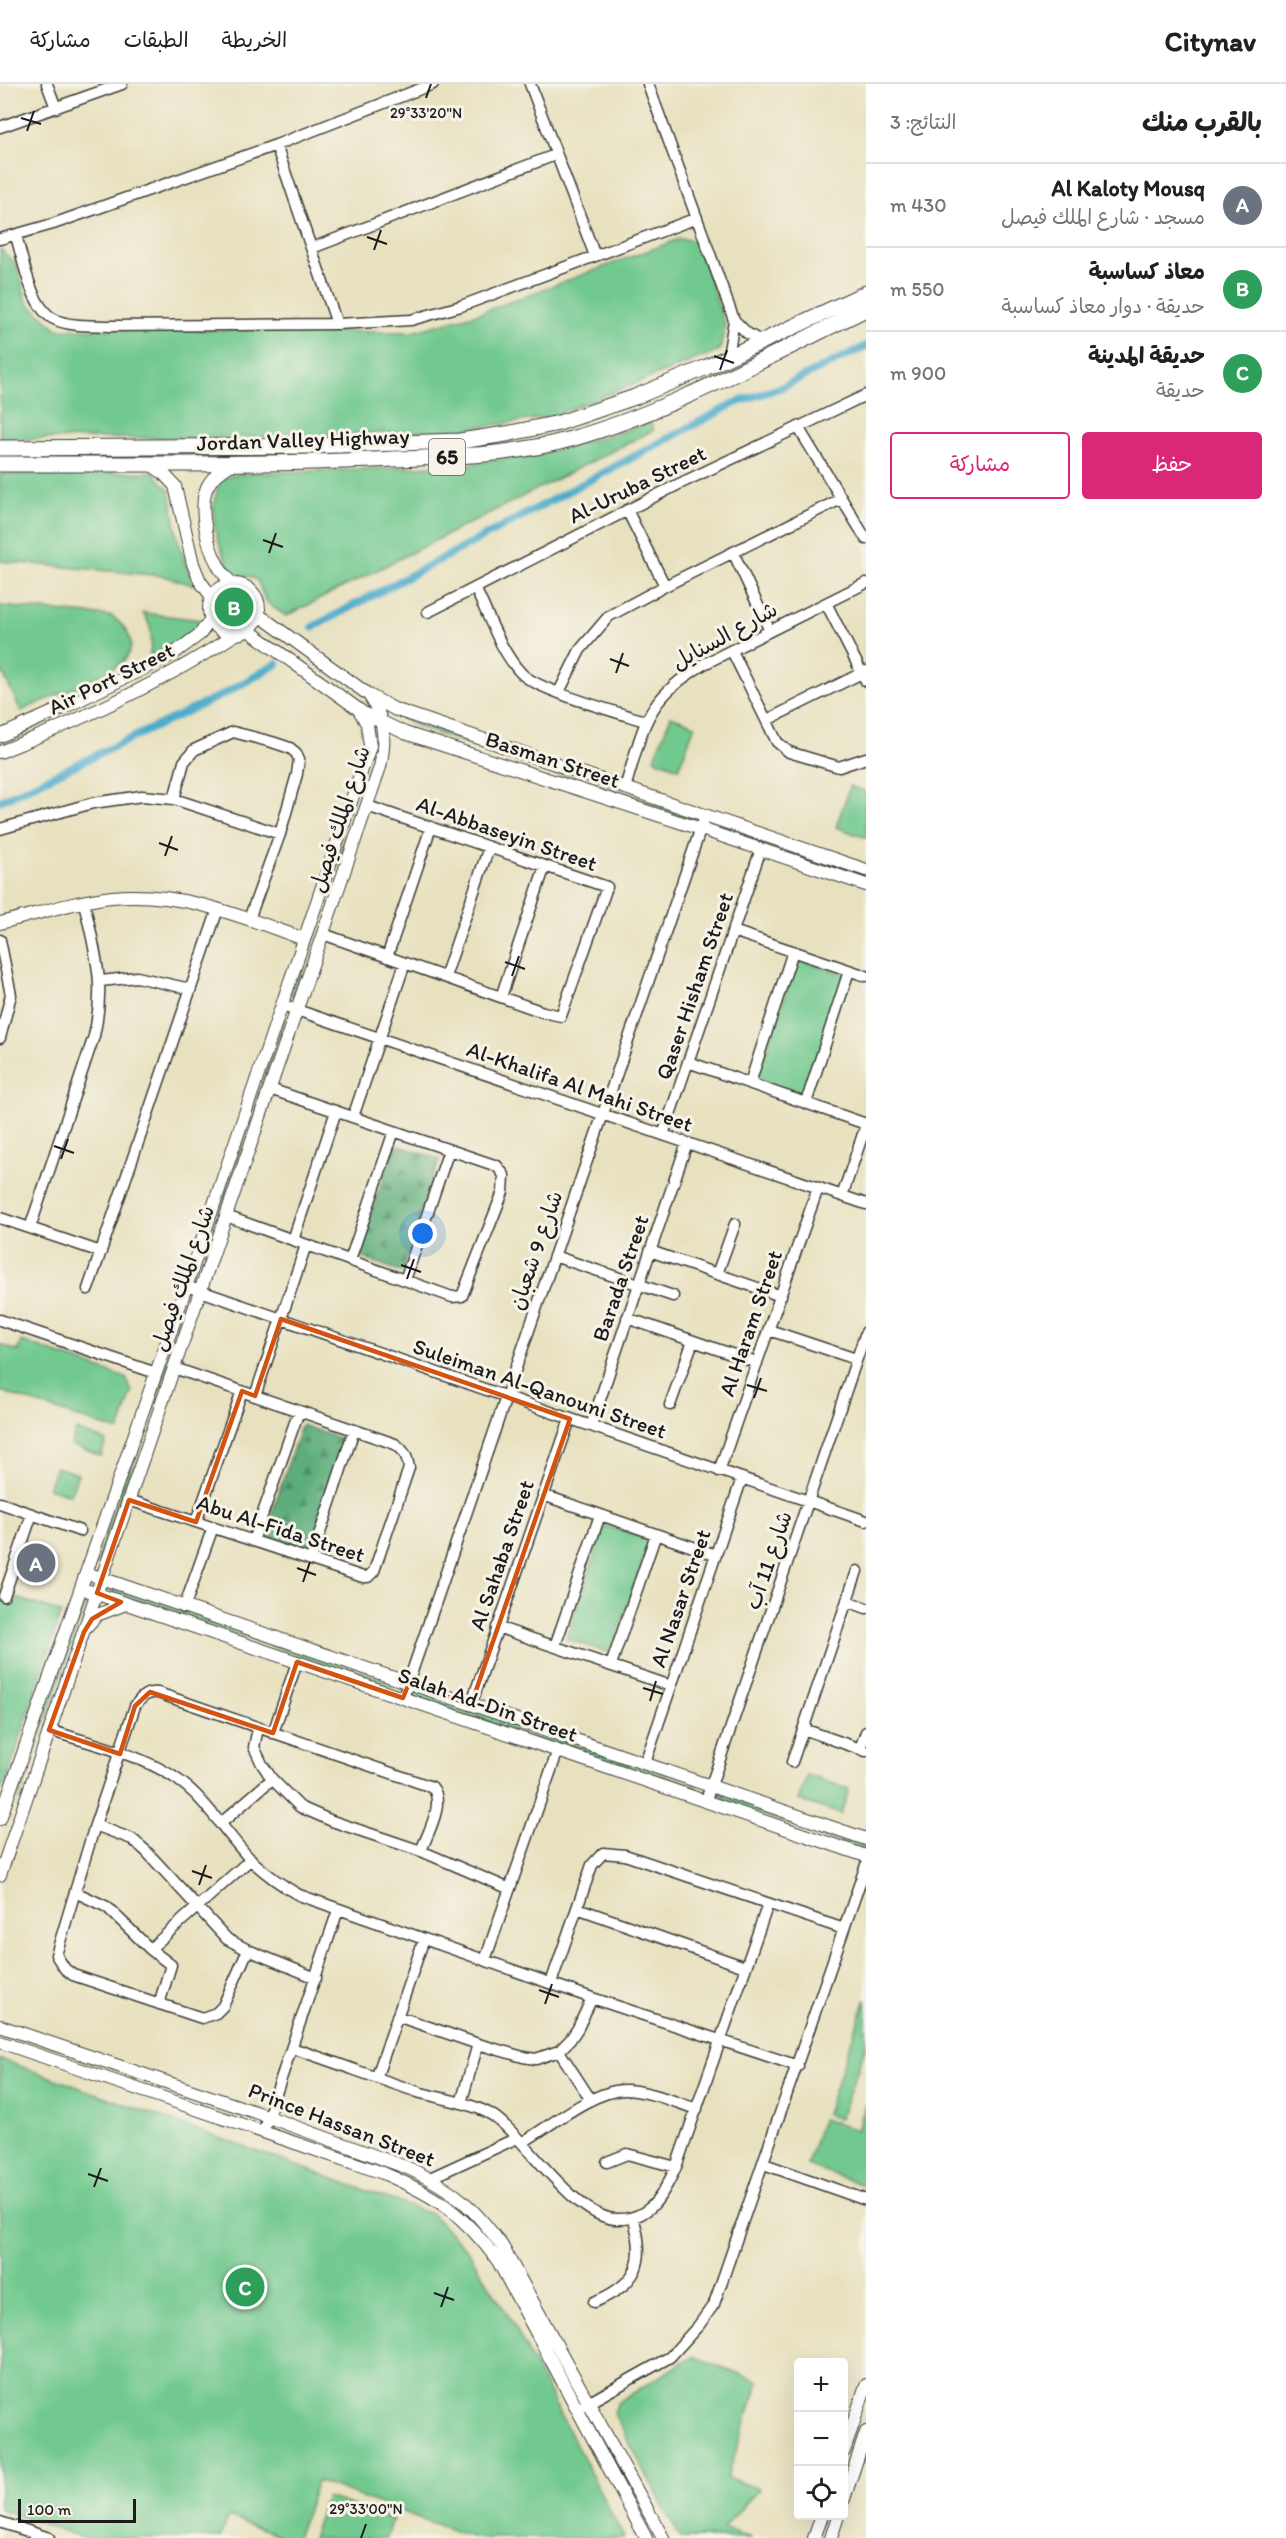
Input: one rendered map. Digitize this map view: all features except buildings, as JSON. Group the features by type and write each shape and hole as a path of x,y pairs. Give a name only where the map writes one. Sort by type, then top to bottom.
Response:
{"highway":[{"name":"Jordan Valley Highway","path":"0,448 307,446 460,441 506,434 559,423 620,403 762,342 866,293"},
{"name":"Jordan Valley Highway","path":"0,464 231,464 460,456 548,444 609,426 693,392 866,309"},
{"path":"460,441 460,456"}],"main road":[{"path":"150,464 164,473 175,486 180,503 183,529 193,564 200,581 212,597"},
{"path":"231,464 210,482 205,494 204,511 206,534 213,556 232,584"},
{"path":"232,584 243,585 252,591 259,604 259,615 242,632 221,631 211,619 209,612 212,597 223,587 232,584"},
{"name":"Basman Street","path":"259,615 369,695 394,709 866,870"},
{"name":"Air Port Street","path":"0,736 173,654 200,634 211,619"},
{"name":"Basman Street","path":"242,632 359,710 405,733 866,885"},
{"name":"Air Port Street","path":"0,752 129,694 208,653 242,632"},
{"name":"شارع الملك فيصل","path":"0,1875 380,767 385,746 383,723 369,695"},
{"name":"شارع الملك فيصل","path":"1,1812 87,1574 365,762 370,737 367,724 359,710"},
{"path":"365,762 380,767"},
{"path":"0,923 84,902 112,897 151,896 185,900 218,909 304,939"},
{"name":"Salah Ad-Din Street","path":"87,1574 866,1839"},
{"name":"Salah Ad-Din Street","path":"82,1588 866,1856"},
{"path":"84,1632 97,1615 127,1604"},
{"name":"Prince Hassan Street","path":"0,2026 268,2117 408,2168 430,2178 461,2198 480,2216 502,2246 583,2405 646,2538"},
{"name":"Prince Hassan Street","path":"0,2042 383,2172 433,2197 458,2214 478,2234 498,2261 663,2538"},
{"path":"848,2437 866,2385"},
{"path":"848,2484 866,2432"},
{"path":"814,2538 821,2520"},
{"path":"831,2538 837,2520"}],"street":[{"path":"47,84 56,108"},
{"path":"0,127 56,108 107,87 122,84"},
{"path":"0,239 16,236 276,145 433,84"},
{"path":"530,84 595,256"},
{"path":"648,84 734,320 747,333 762,342"},
{"path":"276,145 337,324"},
{"path":"312,248 555,155"},
{"path":"16,236 39,306 48,315 64,323 110,326 384,323 433,316 697,218"},
{"path":"728,357 734,320"},
{"name":"Al-Uruba Street","path":"428,612 627,510 866,394"},
{"path":"798,427 866,539"},
{"path":"559,692 580,650 598,627 624,607 841,499"},
{"path":"627,510 665,586"},
{"path":"733,552 770,631"},
{"name":"شارع السنايل","path":"625,788 645,721 663,694 679,679 866,583"},
{"path":"475,588 516,668 534,683 645,721"},
{"path":"766,720 865,675 826,603"},
{"path":"732,651 779,746 789,752 839,767 866,758"},
{"path":"174,799 184,762 194,750 232,732 272,742 290,748 296,753 299,759 297,774 280,834 249,919"},
{"path":"0,829 93,803 142,796 174,799 280,834"},
{"name":"Al-Abbaseyin Street","path":"323,934 501,998 561,1016 607,887 367,806"},
{"name":"شارع 9 شعبان","path":"403,1698 705,816"},
{"path":"387,957 430,828"},
{"path":"444,977 489,847"},
{"name":"Qaser Hisham Street","path":"663,1135 761,849"},
{"path":"501,998 545,866"},
{"path":"30,1228 94,1036 99,1012 101,981 84,902"},
{"path":"88,1289 218,909"},
{"path":"733,931 866,976"},
{"path":"0,940 11,996 0,1038"},
{"path":"750,1083 793,951"},
{"path":"352,1117 405,963"},
{"path":"806,1103 849,970"},
{"path":"101,981 137,977 190,989"},
{"name":"Al-Khalifa Al Mahi Street","path":"282,1005 866,1204"},
{"path":"688,1062 866,1125 842,1196"},
{"path":"225,1216 452,1297 462,1296 503,1192 504,1175 497,1166 270,1089"},
{"path":"292,1240 336,1111"},
{"path":"350,1260 394,1131"},
{"name":"Barada Street","path":"591,1426 687,1143"},
{"path":"405,1280 448,1150"},
{"name":"Al Haram Street","path":"719,1471 818,1188"},
{"path":"0,1218 101,1252"},
{"path":"717,1274 735,1224"},
{"path":"255,1396 306,1245"},
{"path":"650,1251 781,1296"},
{"path":"554,1256 673,1296"},
{"name":"Suleiman Al-Qanouni Street","path":"186,1286 866,1521"},
{"path":"627,1318 757,1363"},
{"path":"0,1320 156,1373"},
{"path":"769,1330 856,1359"},
{"name":"شارع 11 آب","path":"706,1800 866,1332"},
{"path":"670,1405 693,1341"},
{"name":"Abu Al-Fida Street","path":"129,1500 363,1577 371,1575 374,1571 409,1468 407,1455 395,1444 174,1368"},
{"path":"196,1522 242,1391"},
{"path":"253,1541 298,1411"},
{"name":"Al Sahaba Street","path":"471,1705 570,1419"},
{"path":"311,1560 354,1430"},
{"name":"Al Nasar Street","path":"645,1763 742,1478"},
{"path":"543,1495 716,1555"},
{"path":"0,1503 80,1531"},
{"path":"4,1596 33,1514"},
{"path":"555,1646 600,1515"},
{"path":"184,1608 213,1527"},
{"path":"611,1665 656,1534"},
{"path":"792,1762 857,1571"},
{"path":"847,1601 866,1608"},
{"path":"497,1627 671,1686"},
{"path":"273,1733 297,1662"},
{"path":"248,1950 223,2006 216,2013 202,2018 73,1975 65,1970 56,1955 95,1825 135,1706 150,1692 432,1787 436,1792 437,1806 421,1851"},
{"path":"258,1728 255,1752 272,1779 292,1800 308,1811 421,1851 510,1889"},
{"path":"804,1729 863,1750 866,1732"},
{"path":"50,1730 151,1765 173,1778 194,1793 250,1859 273,1880 299,1895 592,1998 798,2066"},
{"path":"485,1960 558,1750"},
{"path":"220,1824 272,1779"},
{"path":"1,1812 21,1815"},
{"path":"95,1825 132,1839 227,1939 316,1978"},
{"path":"551,1983 592,1865 603,1853 625,1856 844,1929"},
{"path":"150,1949 250,1859"},
{"path":"583,2405 634,2379 670,2357 699,2325 714,2304 866,1865"},
{"path":"75,1892 107,1907 150,1949 171,1965 159,2004"},
{"path":"292,2048 494,2116 520,2140 577,2201 589,2210 614,2219 633,2217 652,2208 664,2194 676,2167 768,1904"},
{"path":"577,1908 745,1967"},
{"path":"263,2132 338,1910"},
{"path":"377,2076 424,1939"},
{"path":"397,2016 478,2044 536,2059 559,2051 578,2028 592,1998"},
{"path":"461,2103 478,2044"},
{"path":"559,2051 591,2100"},
{"path":"430,2178 520,2140 591,2100 614,2091 626,2090 697,2109"},
{"path":"607,2162 627,2154 676,2167"},
{"path":"764,2164 866,2200"},
{"path":"594,2302 625,2286 633,2275 639,2247 633,2217"},
{"path":"0,2522 49,2538"}],"highlighted area":[{"path":"281,1319 570,1419 471,1705 409,1683 403,1698 297,1662 273,1733 150,1692 135,1706 120,1754 49,1730 84,1632 92,1619 121,1602 97,1593 129,1500 196,1522 242,1391 255,1396"}],"green space":[{"path":"679,239 692,240 701,251 725,326 720,350 550,417 460,430 283,437 0,439 0,249 17,265 27,302 57,329 412,332 477,314"},
{"path":"650,422 654,430 286,616 269,604 256,580 252,577 234,575 218,540 214,516 217,492 221,479 237,474 463,465 547,452"},
{"path":"153,472 170,491 178,540 193,585 163,576 0,561 0,474"},
{"path":"234,587 249,594 256,609 249,624 234,631 219,624 212,609 219,594"},
{"path":"0,606 111,616 125,629 131,646 126,658 108,671 21,711 0,667"},
{"path":"143,613 201,620 202,623 199,632 149,657 151,634"},
{"path":"671,716 695,725 679,768 654,759"},
{"path":"405,720 694,817 691,820 683,818 418,727"},
{"path":"383,731 293,996 291,995 379,736"},
{"path":"850,786 866,792 866,838 836,827"},
{"path":"715,825 866,875 866,881 713,828"},
{"path":"797,959 846,974 806,1096 756,1081"},
{"path":"284,1018 198,1279 195,1278"},
{"path":"394,1144 440,1159 402,1272 357,1256"},
{"path":"185,1302 189,1304 183,1325 97,1567 100,1550"},
{"path":"21,1341 126,1378 132,1392 119,1431 0,1391 0,1345 18,1351"},
{"path":"301,1425 346,1440 309,1552 264,1537"},
{"path":"76,1430 106,1441 101,1456 71,1445"},
{"path":"56,1467 78,1474 70,1495 48,1488"},
{"path":"605,1525 650,1540 611,1653 566,1639"},
{"path":"107,1585 390,1680 393,1685 388,1686 112,1592 106,1588"},
{"path":"0,1592 61,1613 5,1785 0,1789"},
{"path":"84,1596 87,1599 86,1604 18,1801 28,1767 29,1749"},
{"path":"413,1689 697,1786 697,1789 411,1697"},
{"path":"807,1775 849,1789 841,1814 798,1800"},
{"path":"719,1794 866,1844 866,1852 720,1800 717,1798"},
{"path":"866,1999 866,2045 840,2119 826,2114"},
{"path":"0,2059 431,2214 468,2251 513,2323 624,2538 474,2538 317,2481 297,2538 288,2538 228,2517 220,2538 83,2538 0,2509"},
{"path":"866,2104 866,2186 807,2165 822,2119 857,2130"},
{"path":"692,2356 759,2381 727,2478 759,2489 723,2528 751,2538 680,2538 613,2412 617,2403"},
{"path":"326,2497 393,2519 387,2538 312,2538"}],"waterway":[{"path":"313,627 735,403 782,387 866,346"},
{"path":"0,801 222,695 277,664"}],"place":[{"name":"معاذ كساسبة","path":"234,607"},
{"name":"Al Kaloty Mousq","path":"36,1563"},
{"name":"حديقة المدينة","path":"245,2287"}]}
